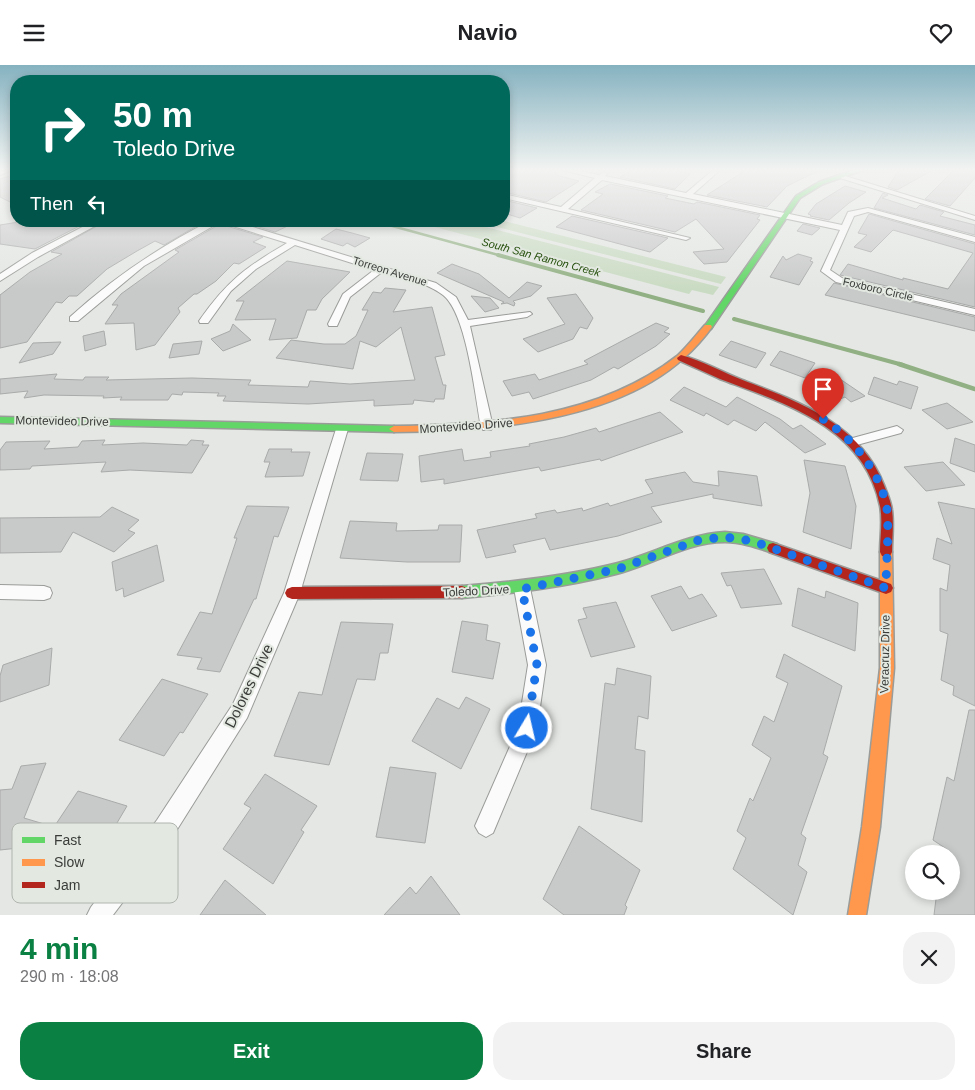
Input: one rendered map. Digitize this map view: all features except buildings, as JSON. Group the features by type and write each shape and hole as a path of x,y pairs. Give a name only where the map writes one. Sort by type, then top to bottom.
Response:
{"street":[{"path":"565,210 686,238"},
{"path":"758,210 844,228"},
{"name":"Montevideo Drive","path":"0,420 440,430 487,427 573,410 616,395 656,375 681,358 697,343 788,210"},
{"name":"Foxboro Circle","path":"975,240 868,210 851,214 825,271 828,275 975,311"},
{"path":"946,210 972,217"},
{"path":"1,276 35,255 89,227"},
{"path":"74,319 110,285 144,260 205,227"},
{"name":"Torreon Avenue","path":"244,227 382,268 433,285 448,294 456,303 465,324 487,427"},
{"path":"204,321 228,289 253,267 295,242"},
{"path":"333,325 346,296 382,268"},
{"path":"465,324 527,314"},
{"name":"Veracruz Drive","path":"681,358 729,379 781,397 810,411 853,442 876,475 886,505 887,668 871,827 857,915"},
{"name":"Dolores Drive","path":"168,823 240,711 292,593 342,429"},
{"path":"853,442 897,430"},
{"name":"Toledo Drive","path":"292,593 441,593 522,589 618,569 699,540 725,537 752,541 886,588"},
{"path":"486,826 527,728 537,665 522,589"},
{"path":"0,592 44,593"},
{"name":"Dolores Drive","path":"99,915 108,903"}],"green space":[{"path":"510,223 726,277 721,284 498,227 510,227"},
{"path":"435,227 485,227 719,287 713,295 692,290 689,294"}],"waterway":[{"name":"South San Ramon Creek","path":"396,227 502,256"},
{"name":"South San Ramon Creek","path":"498,255 703,311"},
{"name":"South San Ramon Creek","path":"734,319 903,365"},
{"name":"South San Ramon Creek","path":"899,364 975,389"}],"traffic: fast":[{"path":"708,327 789,210"},
{"path":"0,420 394,429"},
{"path":"462,592 539,583 616,569 697,540 711,538 737,538 773,548"}],"traffic: slow":[{"path":"394,429 476,426 521,421 565,412 608,398 647,380 681,357 708,327"},
{"path":"857,915 871,827 887,668 886,552"}],"traffic: jam":[{"path":"681,358 780,398 825,421 845,435 861,454 875,476 885,503 887,521 886,552"},
{"path":"773,548 886,588"},
{"path":"292,593 462,592"}],"route":[{"path":"527,728 537,665 522,589 618,569 699,540 725,537 752,541 886,588 886,505 876,475 853,442 823,419"}]}
